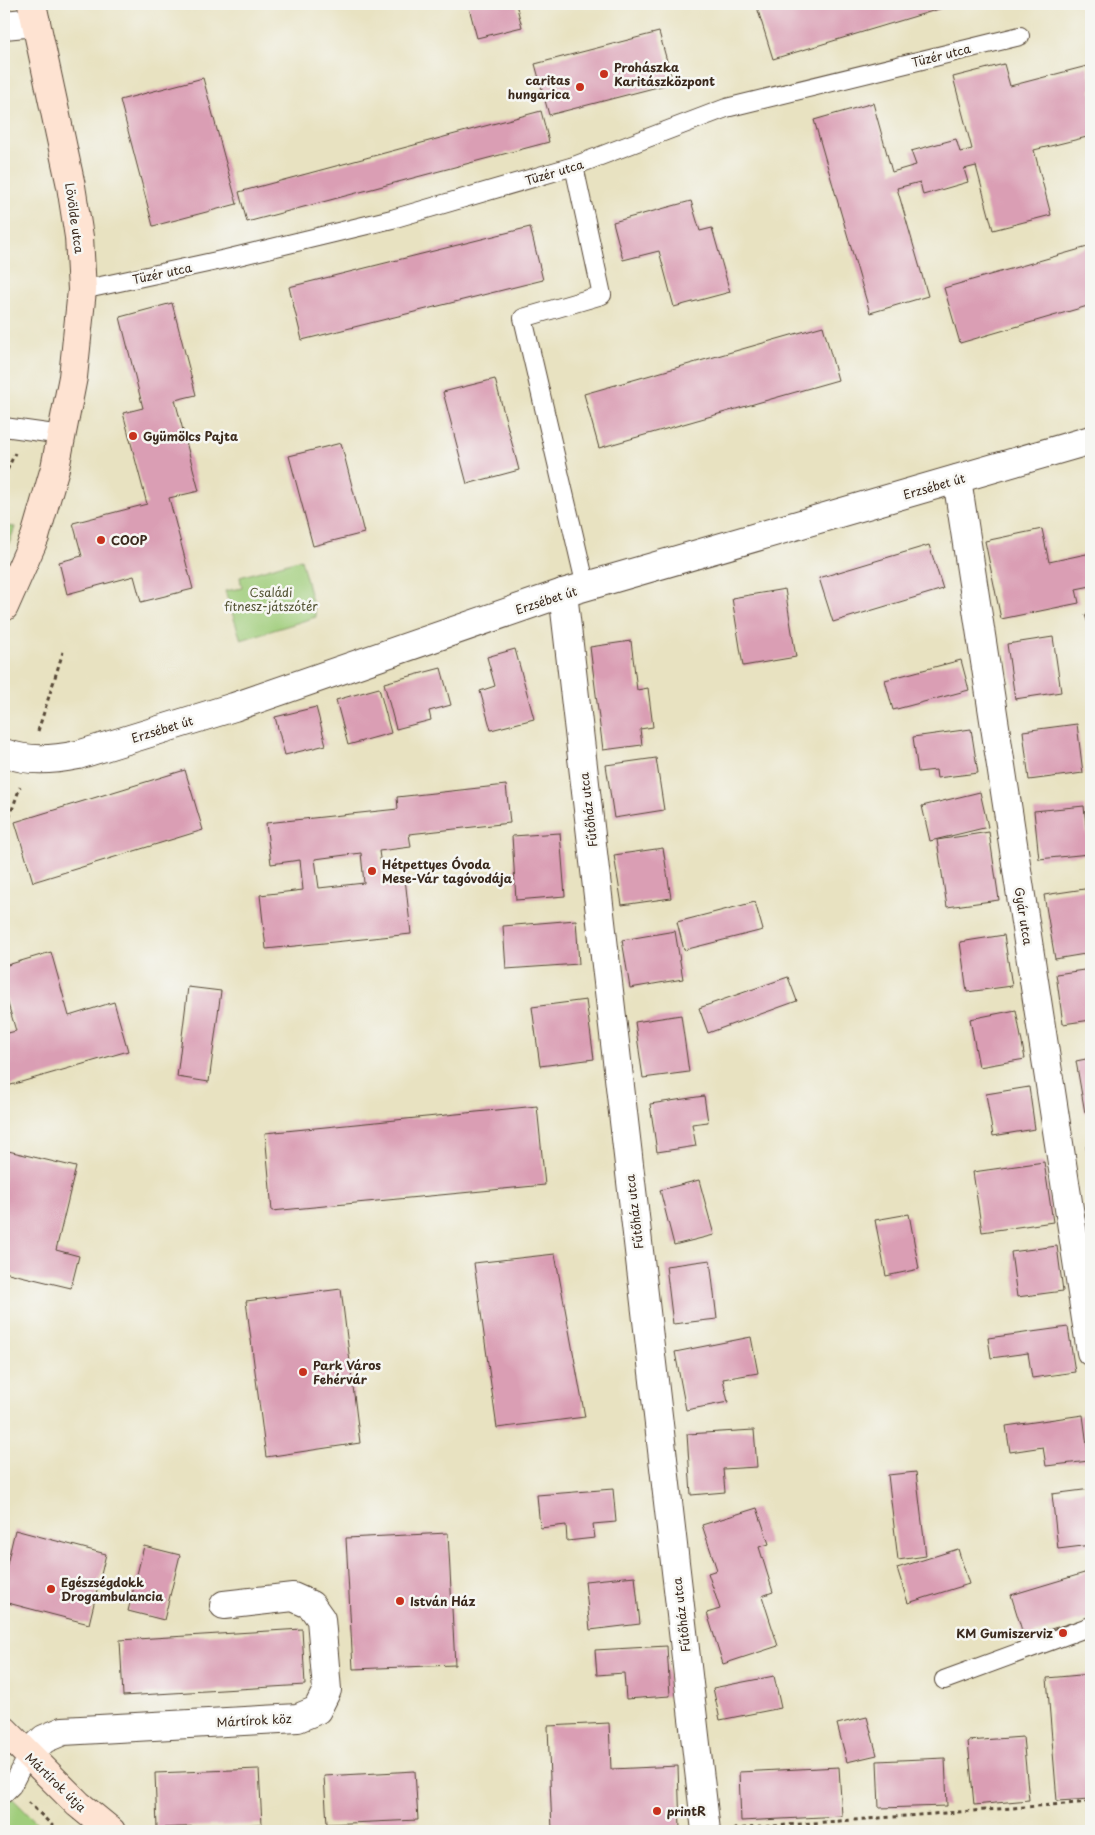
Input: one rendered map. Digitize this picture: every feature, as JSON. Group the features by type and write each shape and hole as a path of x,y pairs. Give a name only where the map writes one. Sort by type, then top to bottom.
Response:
{"main road":[{"name":"Lövölde utca","path":"4,608 35,537 55,468 73,377 82,290 79,237 71,186 34,13"},
{"name":"Mártírok útja","path":"4,1730 78,1804 111,1831"}],"street":[{"path":"4,25 34,13"},
{"name":"Erzsébet út","path":"4,753 42,760 54,760 78,754 234,707 575,590 1091,440"},
{"name":"Gyár utca","path":"957,480 1091,1352"},
{"name":"Fűtőház utca","path":"575,590 717,1830"},
{"name":"Mártírok köz","path":"28,1755 44,1739 63,1731 298,1718 317,1710 327,1690 321,1619 311,1605 293,1597 224,1605"}],"lane":[{"name":"Tüzér utca","path":"82,290 226,260 392,219 574,166 726,108 1020,36"},
{"path":"574,166 602,295 523,318 575,590"},
{"path":"4,427 62,435"},
{"path":"944,1680 1091,1626"},
{"path":"8,1790 28,1755"}],"path":[{"path":"8,1790 58,1831"},
{"path":"717,1830 1091,1802"}],"green space":[{"path":"4,526 15,527 4,557"},
{"name":"Családi fitnesz-játszótér","path":"301,559 316,617 241,640 225,591 242,588 240,577"},
{"path":"4,1790 45,1831 4,1831"}],"building":[{"path":"468,4 516,4 522,27 477,38"},
{"path":"756,4 956,4 773,59"},
{"name":"Prohászka Karitászközpont","path":"659,32 673,83 549,115 535,64"},
{"path":"1004,64 1010,86 1087,66 1091,83 1091,136 1034,150 1051,215 993,230 976,166 964,169 968,182 923,195 920,182 897,188 928,296 870,313 814,120 873,103 892,172 916,165 911,151 956,139 960,152 972,149 953,77"},
{"path":"203,78 237,204 153,226 120,100"},
{"path":"541,111 549,142 247,222 239,192"},
{"path":"691,201 700,231 712,228 730,292 674,307 659,251 623,260 613,222"},
{"path":"530,227 543,280 302,340 289,287"},
{"path":"1091,246 1091,305 960,343 944,288"},
{"path":"172,303 196,395 175,400 199,491 169,498 193,589 141,602 134,576 67,594 59,562 82,556 73,523 147,504 123,413 143,408 120,317"},
{"path":"823,326 838,380 599,448 584,394"},
{"path":"495,379 519,470 467,484 443,392"},
{"path":"341,443 364,533 313,546 289,456"},
{"path":"1042,529 1049,562 1091,553 1091,586 1076,589 1079,603 1001,619 985,541"},
{"path":"929,545 943,589 833,622 819,578"},
{"path":"785,589 796,657 743,666 732,598"},
{"path":"1091,613 1091,632 1085,615"},
{"path":"1053,637 1061,692 1015,699 1007,644"},
{"path":"631,641 637,690 648,688 653,727 640,729 642,745 603,750 590,647"},
{"path":"515,649 534,719 491,730 480,691 495,686 487,657"},
{"path":"961,660 969,690 893,710 885,680"},
{"path":"441,668 451,705 429,711 431,720 396,729 384,683"},
{"path":"379,688 391,733 348,745 336,700"},
{"path":"316,707 326,745 285,755 275,717"},
{"path":"1077,724 1083,773 1029,780 1023,731"},
{"path":"971,729 978,773 937,778 936,770 918,772 913,737"},
{"path":"656,758 664,810 614,818 606,765"},
{"path":"185,770 203,830 33,882 15,822"},
{"name":"Hétpettyes Óvoda Mese-Vár tagóvodája","path":"506,785 510,823 409,834 411,847 379,851 383,880 405,878 411,934 266,949 260,895 303,890 300,860 271,864 266,823 398,809 397,797","holes":["361,853 364,883 319,888 315,859"]},
{"path":"980,792 988,827 930,841 922,806"},
{"path":"1084,806 1089,854 1039,859 1034,811"},
{"path":"989,832 999,900 947,907 937,840"},
{"path":"560,833 565,896 516,900 512,836"},
{"path":"663,848 671,898 622,905 614,855"},
{"path":"1091,888 1091,953 1055,959 1044,895"},
{"path":"755,902 763,930 684,950 677,922"},
{"path":"576,920 579,964 506,969 503,926"},
{"path":"675,931 683,979 630,988 622,940"},
{"path":"1004,935 1012,986 967,992 960,942"},
{"path":"51,952 69,1016 114,1002 128,1051 4,1087 4,1034 16,1031 4,990 4,966"},
{"path":"1091,969 1091,1020 1063,1024 1056,974"},
{"path":"788,977 797,1001 708,1033 699,1008"},
{"path":"188,987 221,991 209,1082 177,1077"},
{"path":"586,1000 594,1059 540,1066 532,1007"},
{"path":"1016,1010 1025,1059 979,1067 970,1019"},
{"path":"681,1015 689,1072 643,1078 635,1022"},
{"path":"1091,1058 1091,1111 1085,1113 1076,1061"},
{"path":"1029,1087 1035,1129 993,1136 986,1094"},
{"path":"704,1096 708,1122 692,1124 696,1146 657,1152 650,1104"},
{"path":"537,1106 545,1185 272,1211 265,1133"},
{"path":"1091,1145 1091,1187 1090,1187 1086,1146"},
{"path":"4,1150 76,1167 56,1250 79,1256 71,1288 4,1272"},
{"path":"1044,1162 1053,1222 982,1232 973,1172"},
{"path":"699,1180 714,1235 674,1245 660,1190"},
{"path":"909,1214 919,1269 886,1276 875,1220"},
{"path":"1057,1246 1063,1291 1017,1297 1011,1252"},
{"path":"555,1254 585,1417 497,1428 474,1263"},
{"path":"710,1260 717,1319 673,1324 666,1266"},
{"name":"Park Város Fehérvár","path":"341,1289 360,1443 266,1457 246,1301"},
{"path":"1068,1327 1075,1372 1032,1378 1028,1353 991,1358 988,1338"},
{"path":"751,1337 758,1373 723,1379 728,1402 686,1410 675,1352"},
{"path":"1083,1415 1089,1461 1046,1466 1043,1447 1010,1452 1006,1426"},
{"path":"754,1430 757,1467 723,1469 725,1492 691,1495 687,1434"},
{"path":"916,1472 926,1556 898,1560 888,1475"},
{"path":"613,1489 616,1522 593,1524 595,1538 567,1541 566,1525 540,1528 537,1495"},
{"path":"1091,1489 1091,1545 1058,1549 1052,1494"},
{"path":"757,1508 769,1544 759,1547 773,1592 762,1596 778,1646 723,1664 707,1613 720,1609 708,1573 717,1570 702,1525"},
{"name":"Egészségdokk Drogambulancia","path":"15,1530 106,1554 89,1624 4,1602 4,1577"},
{"name":"István Ház","path":"448,1533 455,1665 353,1669 346,1538"},
{"path":"144,1546 180,1555 164,1620 128,1611"},
{"path":"958,1549 969,1584 908,1603 897,1568"},
{"path":"1091,1571 1091,1617 1024,1637 1011,1595"},
{"path":"635,1576 640,1624 590,1630 585,1581"},
{"path":"302,1629 305,1685 123,1696 120,1640"},
{"path":"667,1646 670,1696 626,1699 624,1673 597,1675 595,1650"},
{"path":"1091,1674 1091,1799 1057,1801 1047,1678"},
{"path":"774,1676 781,1708 720,1720 713,1688"},
{"path":"867,1717 877,1755 847,1762 837,1724"},
{"path":"609,1723 611,1769 678,1766 680,1830 552,1831 548,1726"},
{"path":"1023,1737 1029,1800 974,1805 968,1741"},
{"path":"945,1758 947,1806 879,1808 877,1761"},
{"path":"839,1767 842,1816 741,1821 739,1772"},
{"path":"259,1769 262,1824 157,1828 155,1773"},
{"path":"415,1771 418,1820 327,1824 324,1776"}],"place":[{"name":"Prohászka Karitászközpont","path":"604,74"},
{"name":"caritas hungarica","path":"580,87"},
{"name":"Gyümölcs Pajta","path":"133,436"},
{"name":"COOP","path":"101,540"},
{"name":"Hétpettyes Óvoda Mese-Vár tagóvodája","path":"372,871"},
{"name":"Park Város Fehérvár","path":"303,1372"},
{"name":"Egészségdokk Drogambulancia","path":"51,1589"},
{"name":"István Ház","path":"400,1601"},
{"name":"KM Gumiszerviz","path":"1063,1633"},
{"name":"printR","path":"657,1811"}]}
